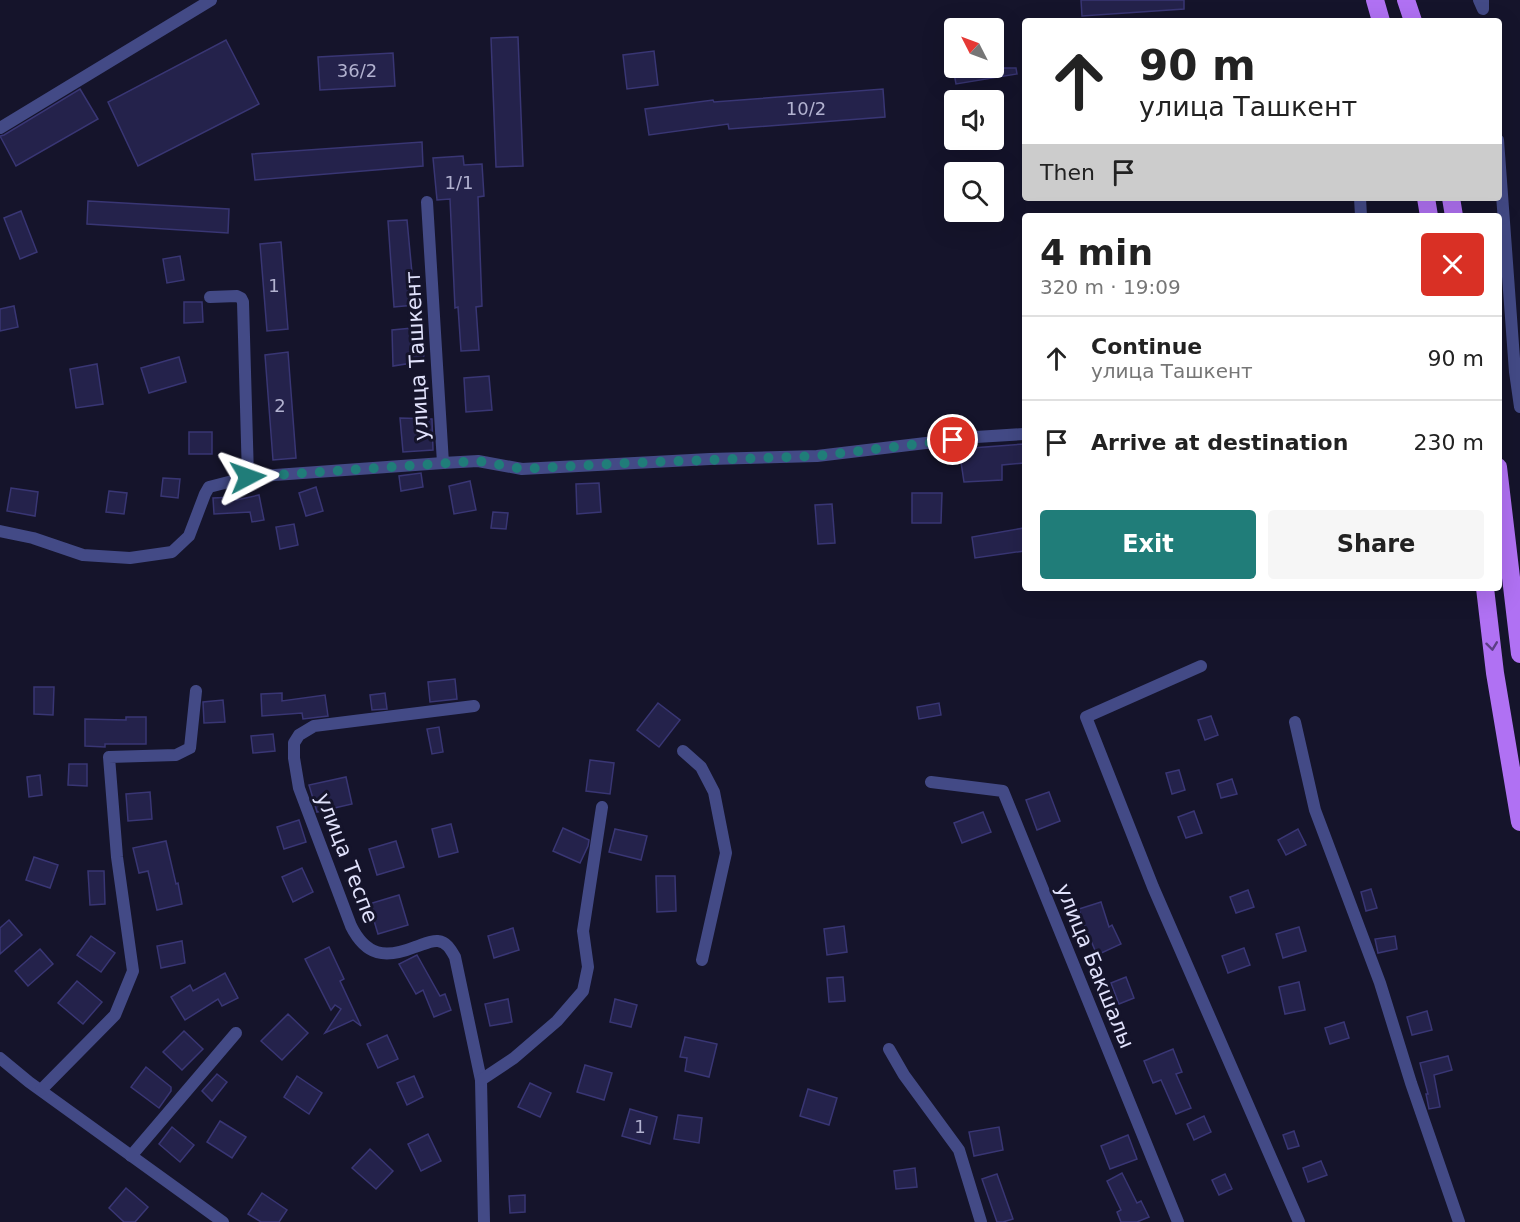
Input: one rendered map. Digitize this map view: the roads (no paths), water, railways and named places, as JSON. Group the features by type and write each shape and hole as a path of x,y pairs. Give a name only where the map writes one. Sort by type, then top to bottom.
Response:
{"main road":[{"path":"1375,0 1380,18"},
{"path":"1406,0 1412,18"},
{"path":"1502,501 1520,654"},
{"path":"1485,591 1495,673 1520,822"}],"street":[{"path":"0,128 211,0"},
{"path":"1502,177 1520,406"},
{"name":"улица Ташкент","path":"427,202 443,463 478,461 522,469 817,456 976,437 1022,434"},
{"path":"210,297 237,296 243,302 248,477"},
{"path":"0,531 33,538 83,555 129,558 172,552 189,536 209,487 248,477 443,463"},
{"path":"1201,666 1086,717 1153,886 1299,1222"},
{"path":"41,1090 115,1016 133,971 117,857 109,757 176,755 190,748 196,691"},
{"name":"улица Теспе","path":"474,706 314,726 299,735 294,743 294,758 299,788 357,938 376,952 390,954 438,941 450,949 455,957 481,1080 484,1222"},
{"path":"1295,722 1315,810 1380,983 1459,1222"},
{"path":"683,751 701,767 714,792 726,854 702,960"},
{"name":"улица Бакшалы","path":"931,782 1003,791 1178,1222"},
{"path":"481,1080 514,1059 557,1021 583,991 588,967 583,931 602,807"},
{"path":"131,1156 236,1033"},
{"path":"889,1049 904,1076 959,1150 981,1222"},
{"path":"0,1058 223,1222"}]}
